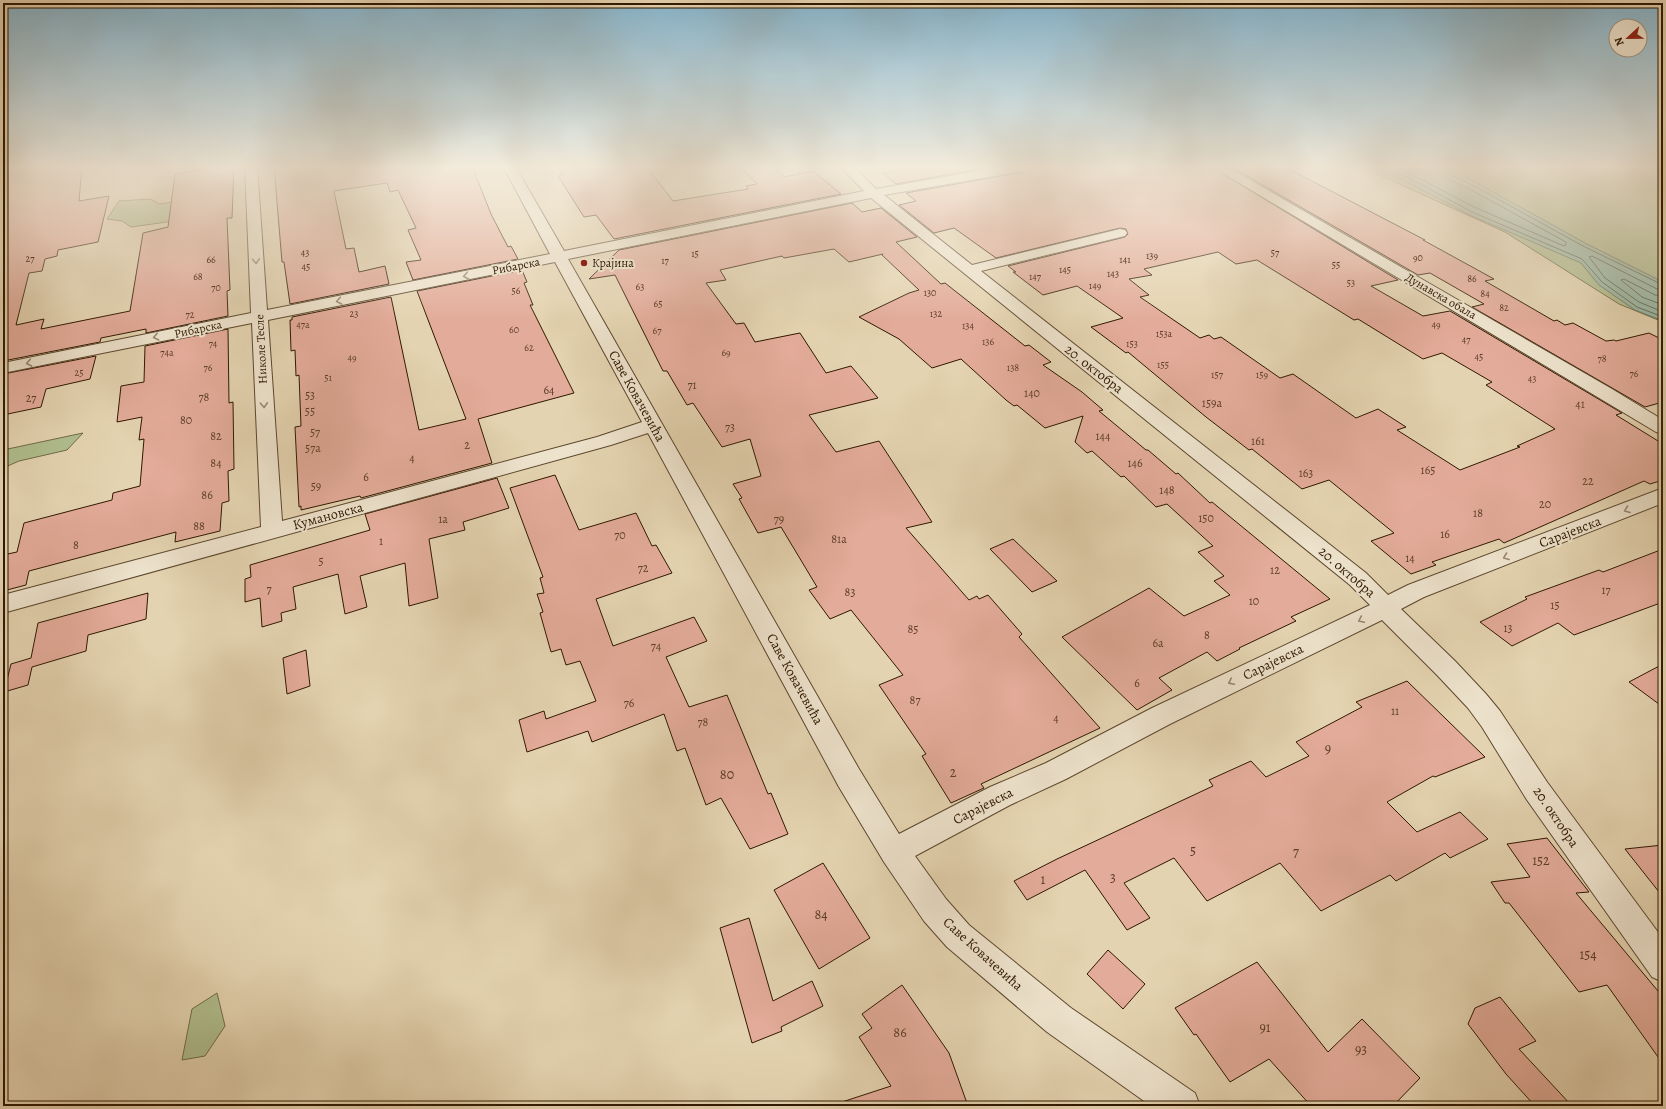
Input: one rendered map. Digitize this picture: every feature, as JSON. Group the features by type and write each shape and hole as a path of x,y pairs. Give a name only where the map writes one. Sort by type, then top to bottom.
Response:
{"street":[{"name":"Николе Тесле","path":"254,218 272,532"},
{"name":"Саве Ковачевића","path":"538,218 849,778 894,852 935,910 958,936 972,949 1059,1020 1182,1106"},
{"name":"Рибарска","path":"3,368 259,316 540,262 559,256 753,218"},
{"name":"20. октобра","path":"903,218 1358,579 1376,596 1385,608 1477,701 1491,719 1554,816 1663,966"},
{"name":"Дунавска обала","path":"1306,218 1663,428"},
{"path":"968,270 1120,233"},
{"name":"Кумановска","path":"3,604 604,441 653,425"},
{"name":"Сарајевска","path":"894,852 1000,796 1056,770 1161,716 1429,586 1663,495"}],"shaded area":[{"path":"108,218 179,218 174,221 131,227 122,221 107,219"},
{"path":"1474,218 1663,218 1663,322 1619,304 1505,232"},
{"path":"83,433 67,450 19,461 3,468 3,450"},
{"path":"217,993 225,1026 205,1056 182,1060 192,1009"}],"water":[{"path":"1476,218 1540,218 1585,243 1663,282 1663,321 1635,310 1599,285 1581,263"}],"building":[{"path":"3,218 104,218 98,242 58,250 57,256 45,259 42,271 29,273 16,325 44,319 41,329 130,311 143,233 168,227 169,218 232,218 227,218 230,290 227,291 228,316 146,333 146,329 101,338 100,342 3,361"},
{"path":"278,218 340,218 346,249 354,248 359,272 385,266 389,284 290,304 284,262 282,262"},
{"path":"411,218 493,218 508,247 511,246 518,259 413,280 406,262 421,260 408,230 416,228"},
{"path":"598,218 721,218 614,239"},
{"path":"779,218 893,218 917,237 896,242 941,284 945,283 1025,346 1029,345 1051,362 1043,365 1082,392 1103,410 1099,411 1176,474 1178,473 1210,503 1212,502 1330,599 1291,617 1296,621 1239,648 1240,649 1217,661 1207,652 1159,678 1172,690 1137,710 1062,637 1149,588 1184,616 1230,595 1214,581 1224,576 1198,552 1213,546 1167,504 1156,507 1124,476 1121,477 1092,451 1087,453 1075,442 1083,416 1045,428 1017,405 1014,406 1006,400 961,359 932,368 899,339 859,317 909,293 919,290 882,255 883,254 849,262 834,249 784,258 782,256 720,270 726,280 706,283 736,324 744,323 755,342 800,333 826,373 851,366 878,398 809,415 836,452 879,441 932,522 906,528 969,600 977,596 979,599 988,595 1022,634 1019,637 1100,728 981,784 984,788 951,803 922,756 926,754 879,685 903,675 851,610 830,619 809,590 817,587 781,527 758,533 739,499 742,498 733,484 761,476 750,439 722,447 693,403 687,405 667,371 663,371 615,275 589,279 619,250"},
{"path":"915,218 1295,218 1398,280 1371,286 1423,316 1450,311 1622,413 1616,415 1663,444 1663,480 1650,484 1644,481 1504,543 1499,539 1432,562 1436,565 1411,574 1371,541 1394,533 1329,480 1302,489 1252,449 1249,450 1206,417 1128,352 1126,353 1091,327 1123,318 1077,286 1043,295 1013,272 1016,272 1008,266 1125,237 1128,234 1126,229 1120,228 996,258 954,228 934,233","holes":["1218,252 1236,264 1257,260 1354,320 1358,319 1423,359 1442,353 1492,382 1486,385 1555,429 1517,446 1520,447 1460,470 1397,430 1406,427 1378,409 1356,418 1293,374 1280,378 1221,337 1214,339 1209,335 1200,338 1140,297 1149,295 1129,279 1152,275 1144,269"]},
{"path":"1319,218 1382,218 1494,279 1485,281 1554,321 1557,320 1565,325 1573,323 1606,341 1616,341 1649,333 1663,340 1663,402 1645,407 1472,307 1484,304 1430,273 1418,275"},
{"path":"522,270 527,282 524,283 533,305 530,305 574,393 478,419 492,463 361,498 360,496 301,510 301,506 299,507 295,427 301,426 299,375 296,376 295,350 291,351 290,320 292,320 292,317 391,297 419,430 466,419 417,291"},
{"path":"228,329 229,403 233,402 234,469 228,471 229,501 222,503 220,531 175,542 176,532 29,571 26,585 3,591 3,555 17,552 24,523 112,500 113,493 140,486 144,439 139,440 142,417 117,422 121,386 144,382 145,346"},
{"path":"96,356 90,379 46,389 41,407 3,415 3,374"},
{"path":"555,475 579,530 636,513 652,546 656,545 672,573 596,599 613,646 694,617 707,641 666,657 689,707 727,695 768,794 771,793 788,834 750,849 721,798 706,805 685,748 677,751 664,714 592,742 588,731 527,752 519,720 544,711 546,719 596,701 580,661 566,665 561,649 551,652 540,613 543,612 537,594 544,593 540,578 543,577 510,488"},
{"path":"497,478 509,508 463,522 465,530 429,539 438,598 409,606 405,563 360,576 367,607 345,614 338,574 293,587 296,609 281,613 282,621 262,627 260,598 245,602 245,579 251,577 250,565 370,530 365,514"},
{"path":"1013,539 1057,581 1032,592 990,549"},
{"path":"1663,549 1663,602 1574,635 1558,623 1512,646 1480,622 1527,599 1525,597 1599,570 1603,572"},
{"path":"148,593 146,619 88,635 86,651 32,667 28,685 4,692 11,664 31,658 38,623"},
{"path":"306,650 310,686 287,694 283,658"},
{"path":"1663,664 1663,707 1629,682"},
{"path":"1407,681 1485,757 1435,777 1433,776 1387,802 1417,832 1460,812 1488,839 1450,858 1445,853 1396,881 1390,875 1321,911 1280,863 1207,901 1174,858 1124,883 1150,918 1127,930 1085,870 1027,900 1014,881 1057,859 1213,786 1209,780 1251,761 1266,777 1309,756 1296,742 1362,707 1356,702"},
{"path":"1547,838 1589,892 1576,893 1663,997 1663,1064 1607,985 1579,992 1509,903 1505,903 1491,882 1530,877 1507,844"},
{"path":"1663,845 1663,897 1625,849"},
{"path":"823,863 870,938 819,969 774,890"},
{"path":"749,918 773,1001 812,981 823,1006 781,1027 782,1031 752,1043 720,928"},
{"path":"1108,950 1145,984 1123,1009 1087,974"},
{"path":"1257,962 1328,1052 1362,1019 1420,1078 1393,1106 1311,1106 1269,1059 1230,1082 1196,1034 1194,1035 1175,1008"},
{"path":"902,985 949,1053 968,1106 843,1106 842,1102 891,1086 859,1037 872,1028 862,1014"},
{"path":"1500,997 1536,1041 1519,1049 1572,1106 1535,1106 1506,1074 1468,1024 1475,1008"}],"place":[{"name":"Крајина","path":"584,263"}]}
